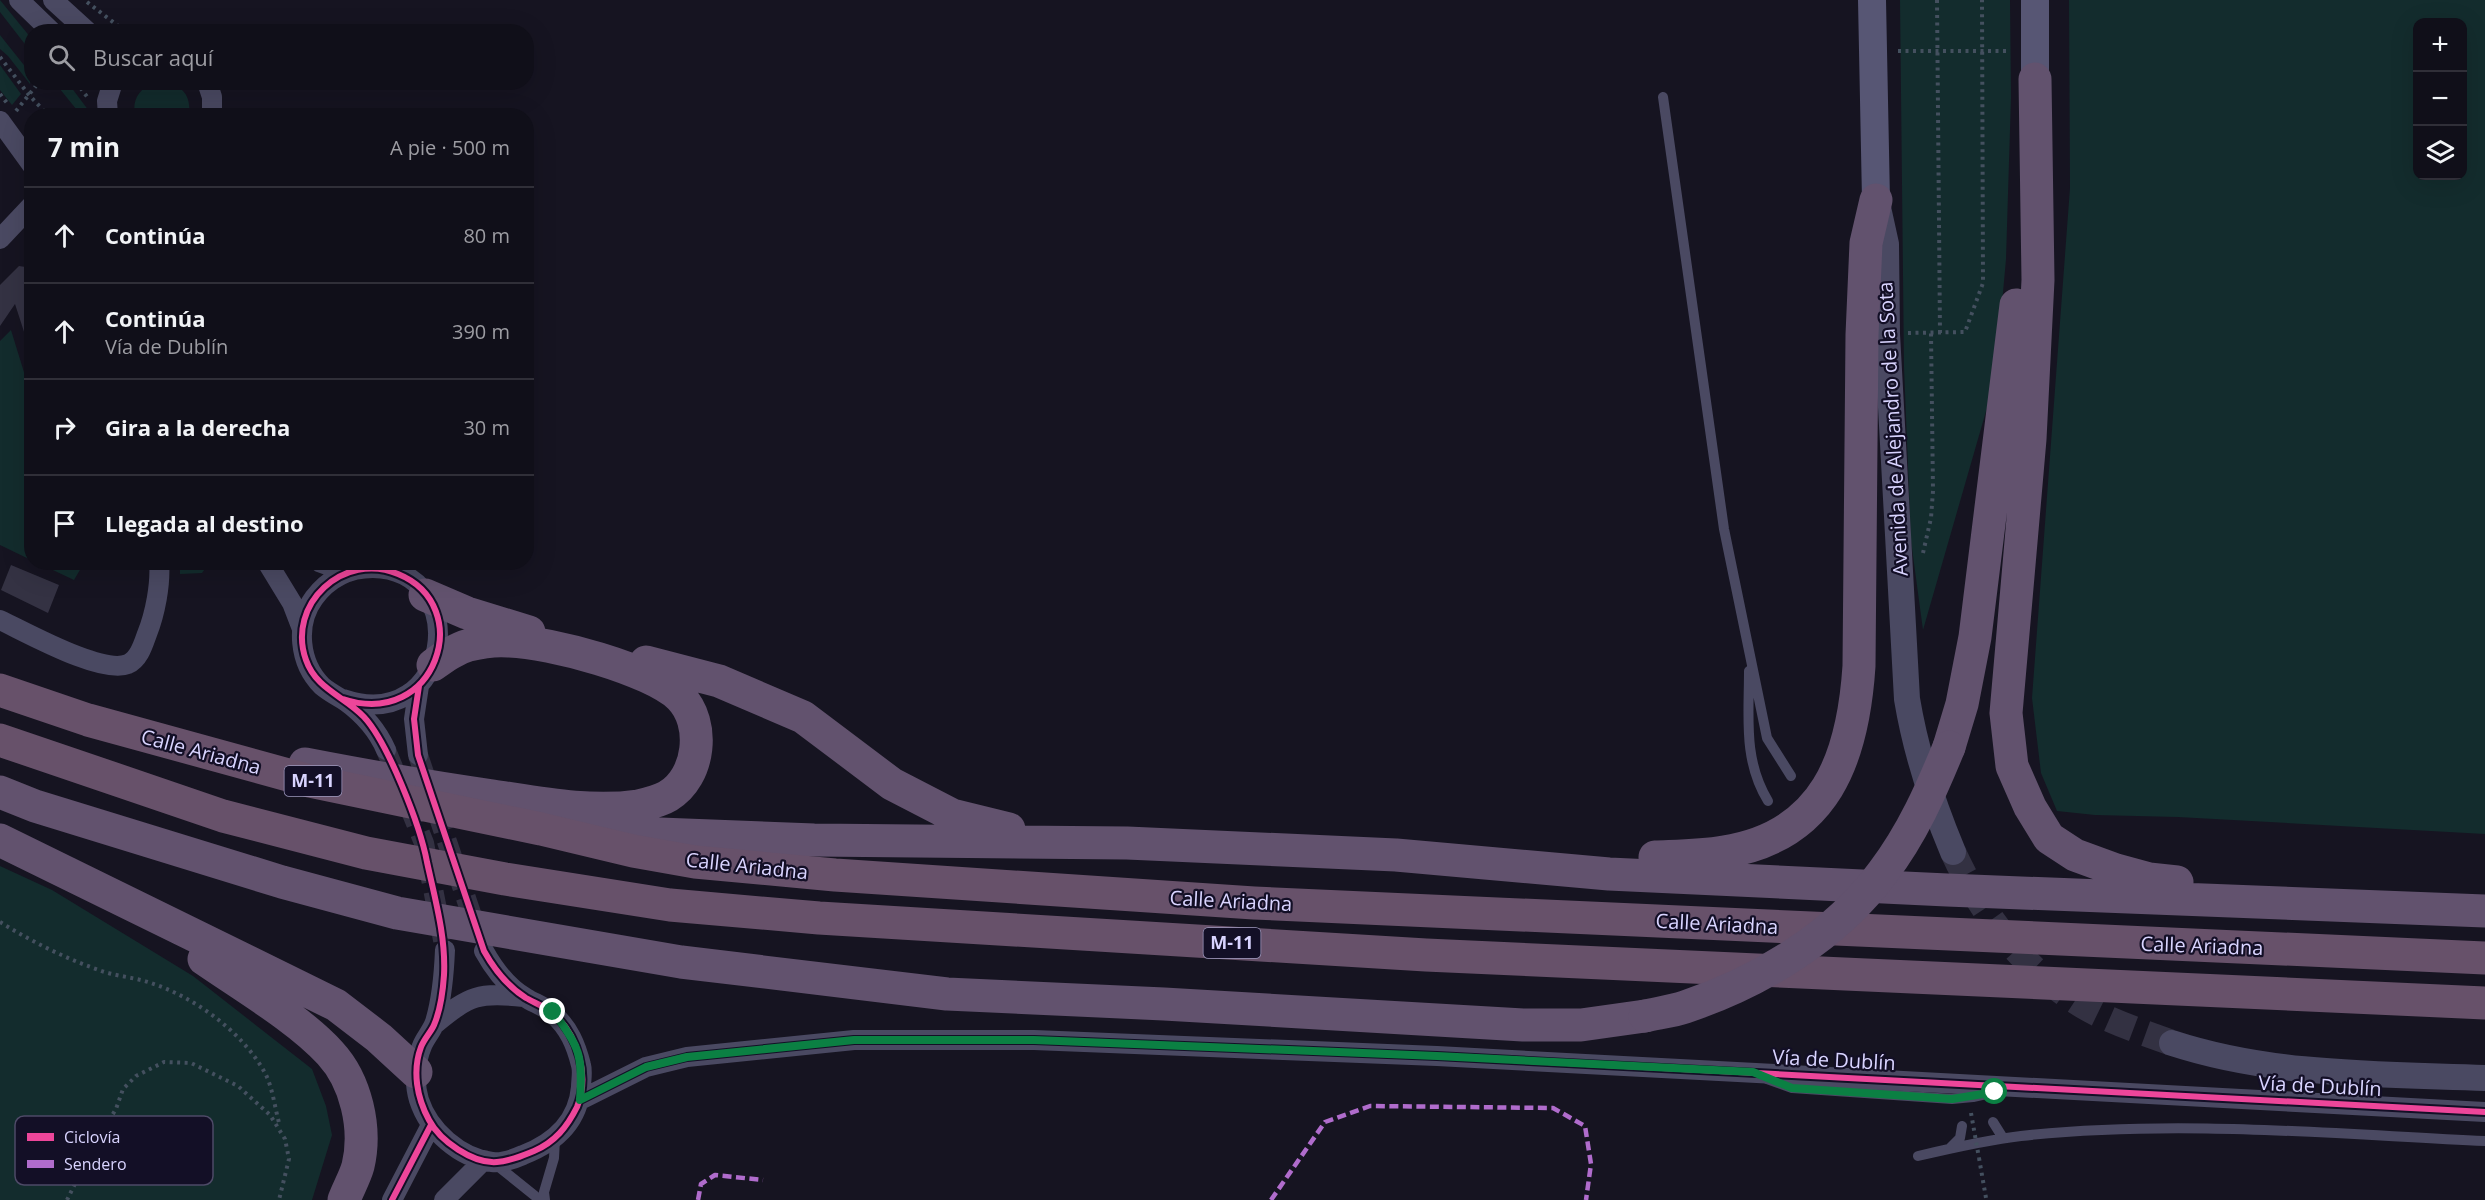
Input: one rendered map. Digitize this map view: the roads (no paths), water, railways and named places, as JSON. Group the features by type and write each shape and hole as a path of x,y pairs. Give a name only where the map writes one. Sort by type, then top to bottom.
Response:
{"highway":[{"path":"0,792 35,806 282,882 397,913 681,962 947,994 1523,1025 1581,1024 1645,1016 1684,1008 1753,978 1792,955 1836,921 1882,873 1900,847 1934,783 1949,747 1962,704 1975,637 1992,517 2021,265 2035,79"},
{"path":"2035,79 2037,280 2035,341 2030,439 2006,713 2012,766 2030,807 2049,838 2075,855 2115,870 2149,879 2204,885 2371,895 2474,910"},
{"path":"1396,855 1504,852 1637,857 1690,856 1726,852 1778,835 1803,819 1823,795 1839,766 1850,738 1856,707 1859,666 1865,255 1876,200"},
{"path":"425,595 467,613 511,627 718,681 803,717 892,784 952,815 1005,829 1088,842"},
{"path":"88,720 332,769 554,805 638,806 668,796 683,783 692,768 696,735 692,713 681,698 669,688 632,669 540,645 508,641 470,645 457,649 426,676"},
{"name":"Calle Ariadna","path":"0,690 88,720 310,781 541,829 633,851 695,862 835,875 1265,903 2485,958"},
{"name":"Calle Ariadna","path":"0,740 223,816 366,853 506,879 670,905 819,918 1426,955 2485,1003"},
{"path":"541,829 814,840 1088,842 1396,855 1643,875 1947,890 2474,910"},
{"path":"0,840 336,1005 379,1038 416,1072"},
{"path":"117,897 311,1035 331,1054 346,1075 359,1118 361,1138 358,1166 344,1200"}],"main road":[{"name":"Avenida de Alejandro de la Sota","path":"1872,0 1876,200"},
{"path":"2035,0 2035,79"}],"street":[{"path":"19,0 44,24"},
{"path":"53,0 78,24"},
{"path":"210,90 212,108"},
{"path":"2,123 24,154"},
{"name":"Avenida de Alejandro de la Sota","path":"1876,200 1886,244 1888,345 1907,699 1917,753 1953,852"},
{"path":"0,239 24,214"},
{"path":"0,620 88,660 110,667 128,664 139,654 151,624 160,570"},
{"path":"272,570 292,603 302,629"},
{"path":"341,570 347,572"},
{"path":"360,570 347,572 321,589 310,603 302,629 302,644 312,674 330,692 358,704 385,704 399,699 426,676"},
{"path":"396,570 425,595 435,613 439,634 438,653 426,676 414,719 418,755"},
{"path":"343,699 373,728 386,750"},
{"path":"435,1024 444,980 445,950"},
{"path":"484,951 492,966 508,984 524,997 553,1012 573,1037 582,1068 580,1100 570,1121 555,1139 516,1158 489,1161 464,1153 431,1125 419,1100 416,1072 421,1047 435,1024 460,1003 492,993 524,997"},
{"name":"Vía de Dublín","path":"580,1100 646,1067 687,1057 854,1040 1034,1040 1437,1056 2485,1112"},
{"path":"2172,1043 2212,1056 2267,1067 2485,1078"},
{"path":"392,1200 431,1125"},
{"path":"444,1200 489,1161"}],"lane":[{"path":"1663,97 1724,529 1767,738 1791,776"},
{"path":"1749,651 1750,756 1759,785 1768,801"},
{"path":"1993,1122 2003,1138"},
{"path":"1949,1149 1960,1138 1962,1126"},
{"path":"1918,1156 2003,1138 2092,1130 2156,1128 2485,1141"},
{"path":"545,1200 544,1192 554,1158 555,1139"},
{"path":"489,1161 540,1200"}],"tunnel":[{"path":"386,750 424,843 445,950"},
{"path":"418,755 478,934"},
{"path":"1953,852 1989,916 2019,954 2055,987 2098,1014 2172,1043"}]}
